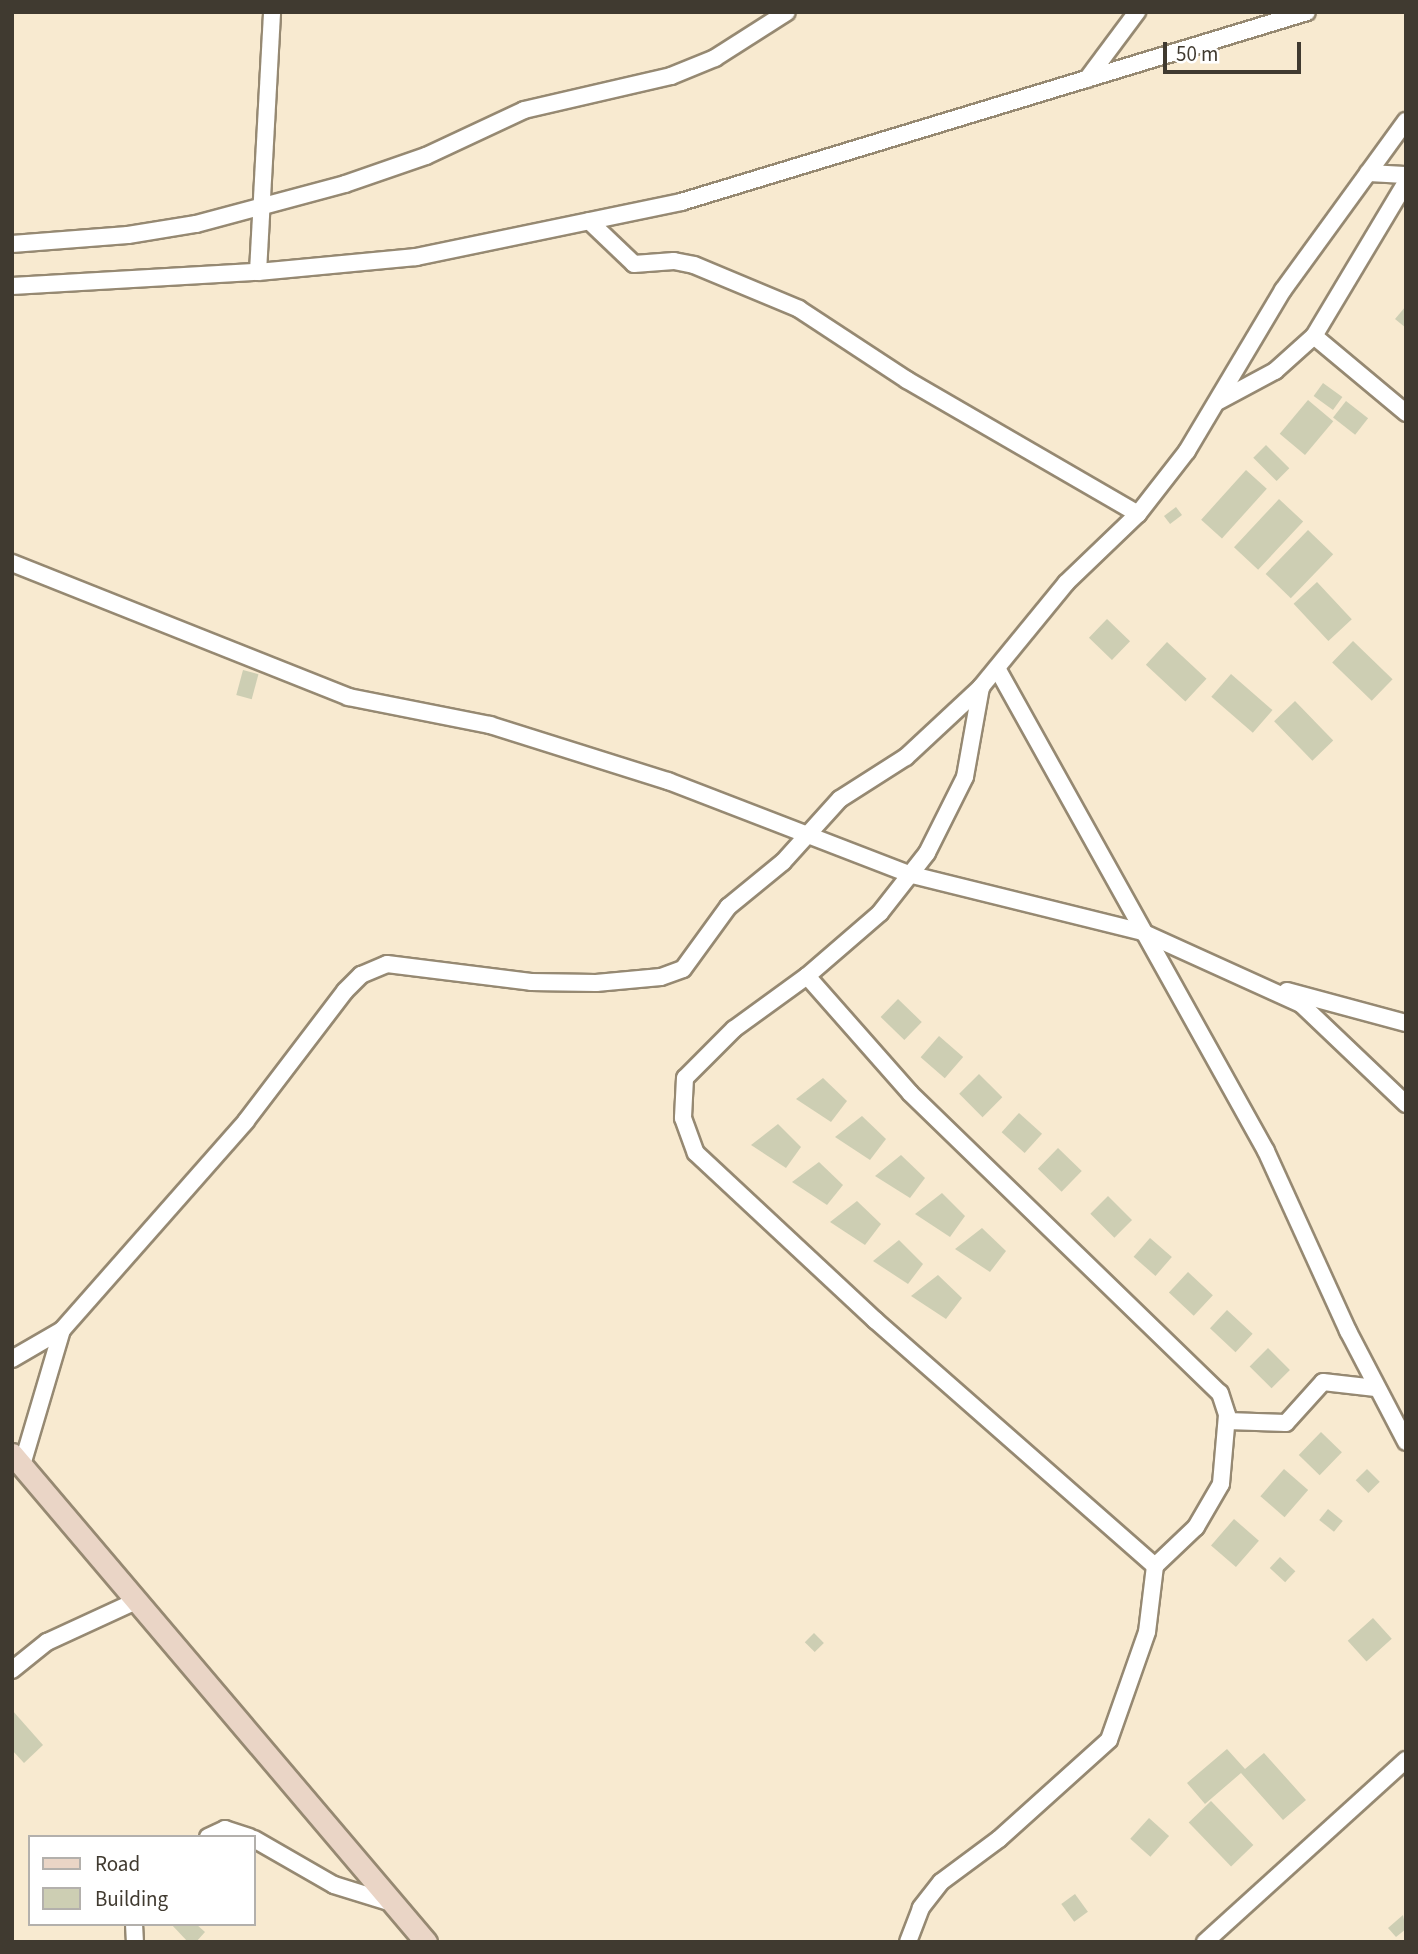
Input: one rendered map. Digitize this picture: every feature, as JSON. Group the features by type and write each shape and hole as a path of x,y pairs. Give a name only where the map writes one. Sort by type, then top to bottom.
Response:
{"main road":[{"path":"17,1460 426,1942"}],"street":[{"path":"258,272 272,12"},
{"path":"12,244 142,233 196,224 345,184 426,156 524,110 671,76 715,58 787,12"},
{"path":"1087,79 1137,12"},
{"path":"12,286 258,272 416,257 681,202 1307,12"},
{"path":"12,1359 62,1330 246,1121 362,975 387,964 531,982 596,984 661,977 693,960 719,916 808,834 840,799 906,757 981,687 998,670 1066,583 1138,514 1219,401 1283,290 1406,121"},
{"path":"1368,173 1406,175"},
{"path":"1219,401 1275,371 1314,336 1406,182"},
{"path":"589,221 634,264 674,261 694,265 799,309 906,380 1138,514"},
{"path":"1314,336 1406,413"},
{"path":"12,563 348,697 490,725 668,781 912,875 1142,932 1301,1004 1406,1104"},
{"path":"998,670 1266,1151 1376,1388 1404,1435"},
{"path":"981,687 965,777 912,875 880,913 807,976 734,1029 685,1078 683,1118 696,1153 875,1320 1155,1566"},
{"path":"807,976 910,1093 1220,1393 1227,1421 1221,1484 1196,1527 1155,1566 1147,1632 1109,1740 999,1839 941,1882 921,1908 908,1942"},
{"path":"1253,984 1338,1002 1406,1023"},
{"path":"17,1460 62,1330"},
{"path":"1227,1421 1286,1423 1323,1382 1376,1388"},
{"path":"12,1670 47,1642 136,1601"},
{"path":"1205,1942 1406,1760"},
{"path":"212,1835 225,1829 243,1835"},
{"path":"256,1840 334,1885 392,1903"}],"building":[{"path":"1406,306 1406,328 1395,319"},
{"path":"1323,383 1342,397 1333,410 1314,396"},
{"path":"1308,400 1333,421 1305,455 1280,434"},
{"path":"1346,401 1368,418 1355,435 1333,418"},
{"path":"1266,445 1289,468 1277,481 1253,458"},
{"path":"1246,470 1267,489 1222,539 1201,520"},
{"path":"1279,499 1303,522 1258,570 1234,547"},
{"path":"1176,507 1182,515 1170,524 1164,516"},
{"path":"1308,530 1333,554 1291,598 1266,574"},
{"path":"1317,582 1352,619 1328,641 1294,604"},
{"path":"1107,619 1130,641 1112,660 1089,638"},
{"path":"1353,641 1393,679 1372,701 1332,663"},
{"path":"1167,642 1206,679 1185,701 1146,665"},
{"path":"243,670 258,674 252,699 236,695"},
{"path":"1231,674 1273,710 1253,733 1211,697"},
{"path":"1295,701 1333,741 1312,761 1274,721"},
{"path":"898,999 922,1022 904,1040 881,1017"},
{"path":"939,1036 963,1057 945,1078 921,1057"},
{"path":"979,1074 1002,1097 983,1117 959,1094"},
{"path":"823,1078 847,1101 831,1122 796,1099"},
{"path":"1019,1113 1042,1134 1025,1153 1002,1132"},
{"path":"862,1116 886,1139 870,1160 835,1137"},
{"path":"778,1124 801,1147 786,1168 751,1145"},
{"path":"1058,1148 1082,1171 1062,1192 1038,1169"},
{"path":"901,1155 925,1178 910,1198 875,1176"},
{"path":"819,1162 843,1185 827,1205 792,1182"},
{"path":"942,1193 965,1216 950,1237 915,1214"},
{"path":"1108,1196 1132,1220 1114,1238 1090,1214"},
{"path":"857,1201 881,1224 865,1245 830,1222"},
{"path":"982,1228 1006,1251 990,1272 955,1249"},
{"path":"1150,1238 1172,1257 1155,1276 1134,1257"},
{"path":"899,1240 923,1264 908,1284 873,1261"},
{"path":"1188,1272 1213,1295 1194,1316 1169,1292"},
{"path":"938,1275 962,1298 946,1319 911,1296"},
{"path":"1227,1310 1253,1334 1236,1352 1210,1328"},
{"path":"1268,1348 1290,1370 1272,1388 1250,1366"},
{"path":"1321,1432 1342,1452 1320,1475 1299,1455"},
{"path":"1284,1469 1308,1490 1285,1517 1260,1496"},
{"path":"1367,1469 1380,1482 1368,1493 1356,1480"},
{"path":"1328,1509 1343,1521 1334,1532 1319,1520"},
{"path":"1234,1519 1259,1541 1236,1567 1211,1545"},
{"path":"1280,1557 1295,1571 1285,1582 1270,1568"},
{"path":"1373,1618 1392,1639 1366,1662 1348,1641"},
{"path":"814,1633 824,1643 815,1652 805,1642"},
{"path":"12,1710 43,1745 24,1763 12,1750"},
{"path":"1227,1749 1245,1769 1264,1753 1306,1800 1283,1820 1241,1773 1205,1804 1187,1783"},
{"path":"1211,1801 1253,1845 1231,1866 1189,1823"},
{"path":"1149,1818 1169,1836 1150,1857 1130,1839"},
{"path":"1075,1894 1088,1912 1074,1922 1061,1904"},
{"path":"1403,1915 1406,1929 1396,1937 1388,1928"},
{"path":"173,1926 198,1926 205,1932 196,1942 188,1942"}]}
